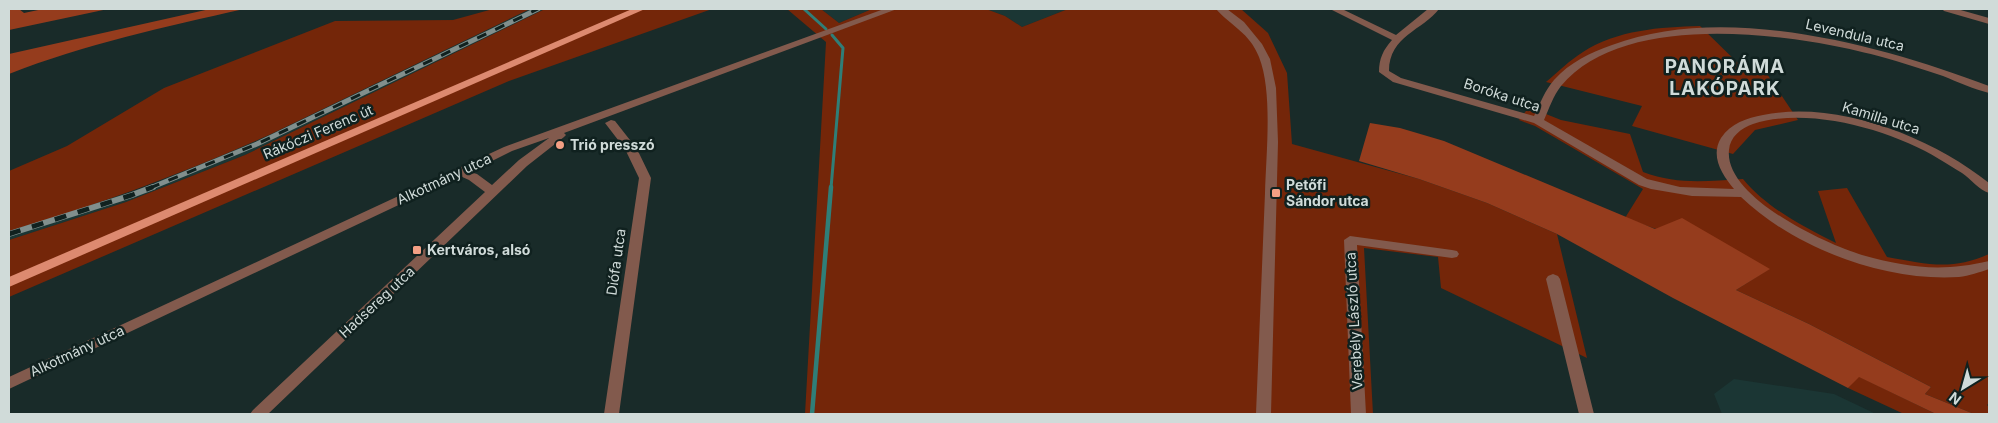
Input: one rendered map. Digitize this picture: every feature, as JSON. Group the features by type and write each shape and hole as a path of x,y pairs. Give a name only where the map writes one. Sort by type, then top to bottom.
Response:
{"main road":[{"name":"Rákóczi Ferenc út","path":"9,282 640,9"}],"street":[{"name":"Alkotmány utca","path":"9,383 520,144 592,120 892,9"},
{"path":"1335,9 1397,39"},
{"name":"Boróka utca","path":"1434,9 1397,39 1383,67 1384,72 1389,76 1397,80 1538,121 1643,182 1656,187 1686,193 1742,193"},
{"path":"1948,9 1989,21"},
{"path":"1225,10 1256,42 1265,60 1269,80 1272,157 1264,414"},
{"name":"Levendula utca","path":"1538,121 1554,88 1574,68 1599,52 1643,37 1699,30 1772,33 1847,45 1926,66 1989,90"},
{"name":"Kamilla utca","path":"1989,189 1958,165 1905,138 1848,121 1797,115 1756,119 1738,127 1730,134 1722,151 1727,173 1742,193 1766,213 1796,232 1830,248 1870,261 1912,270 1933,272 1965,271 1989,265"},
{"name":"Hadsereg utca","path":"258,414 523,163 561,135 592,120"},
{"name":"Diófa utca","path":"611,123 640,163 645,178 612,414"},
{"path":"459,172 473,177 493,192"},
{"name":"Verebély László utca","path":"1359,414 1350,240 1452,254"},
{"path":"1552,279 1587,414"}],"shaded area":[{"path":"9,9 19,9 24,13 43,9 108,9 9,30"},
{"path":"210,9 244,9 96,45 9,74 9,54"},
{"path":"493,9 530,9 237,149 141,188 9,231 9,171 67,146 164,88 335,21 453,20"},
{"path":"530,9 545,9 245,155 126,202 9,240 9,231 145,187 269,135"},
{"path":"545,9 712,9 509,81 9,297 9,240 126,202 245,155"},
{"path":"787,9 821,9 839,23 872,9 986,9 1005,16 1022,27 1068,9 1241,9 1268,33 1287,73 1292,144 1419,179 1487,203 1557,234 1587,358 1441,288 1438,257 1364,248 1373,414 805,414 826,42"},
{"path":"821,9 872,9 839,23"},
{"path":"986,9 1068,9 1022,27 1005,16"},
{"path":"1700,26 1745,70 1765,71 1798,120 1755,130 1733,154 1632,126 1642,106 1546,82 1578,55 1610,39 1639,31"},
{"path":"1536,110 1561,120 1630,134 1643,172 1668,179 1680,180 1743,179 1774,208 1836,243 1818,191 1847,188 1887,257 1927,264 1951,264 1963,263 1989,254 1989,403 1987,405 1989,407 1989,414 1974,414 1925,394 1931,387 1809,324 1736,290 1769,269 1625,218 1643,189 1535,126 1519,120 1526,111"},
{"path":"1370,123 1400,128 1444,141 1655,229 1682,218 1770,269 1736,290 1809,324 1931,387 1925,394 1974,414 1936,414 1859,377 1848,388 1673,298 1557,234 1487,203 1419,179 1359,161"},
{"path":"1858,376 1936,414 1904,414 1848,388"},
{"path":"1734,379 1834,394 1876,414 1722,414 1714,394"}],"waterway":[{"path":"804,9 826,29"},
{"path":"831,188 843,48 832,35"},
{"path":"812,414 831,187"}],"railway":[{"path":"150,188 257,144 538,9"},
{"path":"9,234 153,187"}],"place":[{"name":"Trió presszó","path":"560,145"},
{"name":"Petőfi Sándor utca","path":"1276,193"},
{"name":"Kertváros, alsó","path":"417,250"}],"district":[{"name":"PANORÁMA LAKÓPARK","path":"1725,77"}]}
